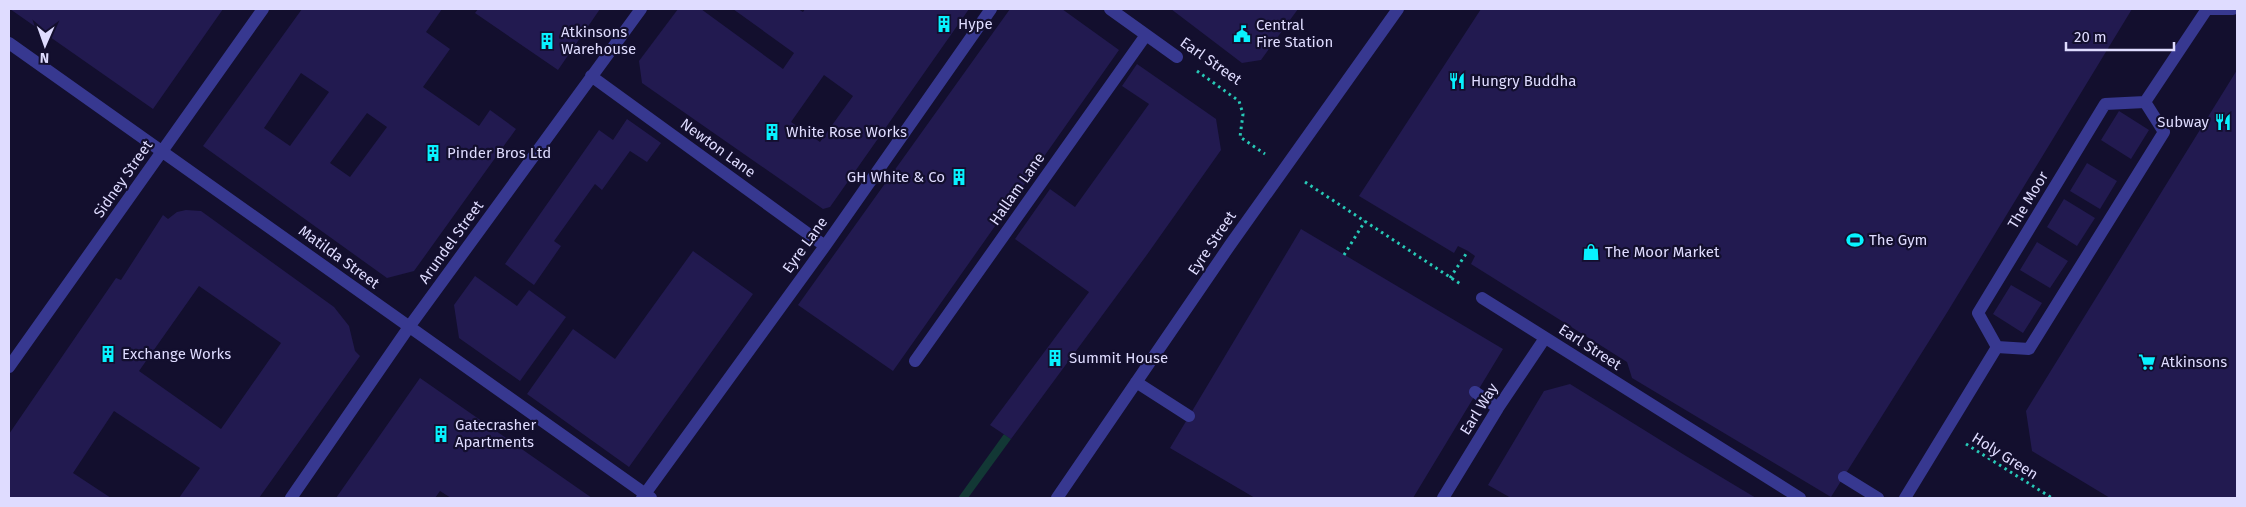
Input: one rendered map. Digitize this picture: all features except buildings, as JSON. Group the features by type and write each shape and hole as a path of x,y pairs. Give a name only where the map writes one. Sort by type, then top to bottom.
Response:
{"street":[{"name":"Sidney Street","path":"9,367 263,9"},
{"name":"Arundel Street","path":"291,498 409,327 641,9"},
{"name":"Eyre Lane","path":"646,497 991,9"},
{"name":"Earl Street","path":"1110,9 1177,57"},
{"name":"Eyre Street","path":"1057,498 1284,168 1398,9"},
{"path":"1905,498 1997,347 2029,348 2164,132 2145,102 2206,9 2233,9"},
{"name":"Hallam Lane","path":"915,361 1146,35"},
{"name":"Matilda Street","path":"9,43 646,497"},
{"name":"Newton Lane","path":"591,76 825,246"},
{"name":"The Moor","path":"1997,347 1978,313 1993,288 2105,104 2145,102"},
{"name":"Earl Street","path":"1482,298 1800,498"},
{"name":"Earl Way","path":"1443,498 1498,408 1545,338"},
{"path":"1136,382 1189,416"},
{"path":"1475,392 1498,408"},
{"path":"1844,478 1878,498"}],"path":[{"name":"Earl Street","path":"1177,57 1239,101 1243,114 1240,137 1482,298"},
{"path":"1344,255 1365,221"},
{"path":"1450,278 1468,251"},
{"name":"Holy Green","path":"1946,432 2052,498"}],"green space":[{"path":"1004,434 1011,439 968,498 958,498"}],"place":[{"name":"Hype","path":"944,24"},
{"name":"Central Fire Station","path":"1242,34"},
{"name":"Atkinsons Warehouse","path":"547,41"},
{"name":"Hungry Buddha","path":"1457,81"},
{"name":"Subway","path":"2223,122"},
{"name":"White Rose Works","path":"772,132"},
{"name":"Pinder Bros Ltd","path":"433,153"},
{"name":"GH White & Co","path":"959,177"},
{"name":"The Gym","path":"1855,240"},
{"name":"The Moor Market","path":"1591,252"},
{"name":"Exchange Works","path":"108,354"},
{"name":"Summit House","path":"1055,358"},
{"name":"Atkinsons","path":"2147,362"},
{"name":"Gatecrasher Apartments","path":"441,434"}]}
